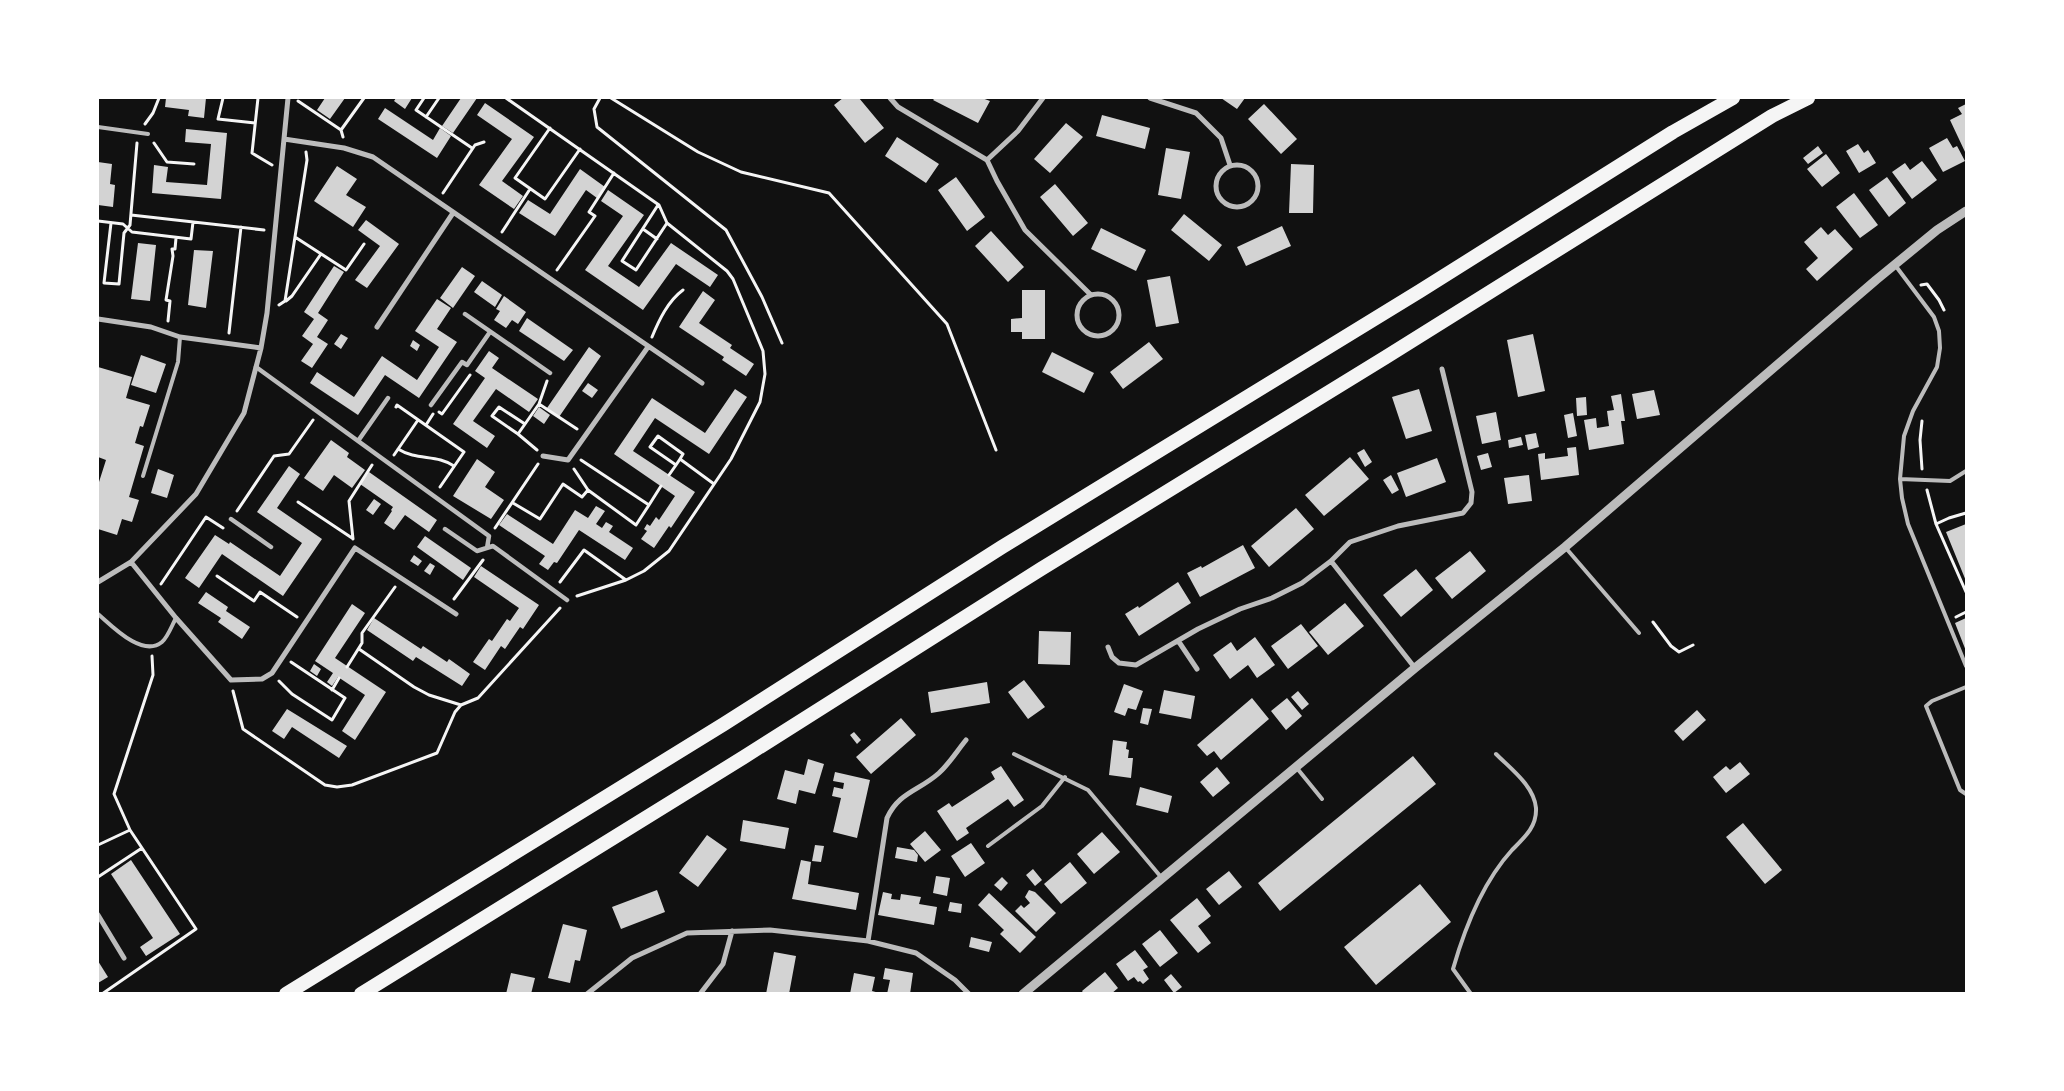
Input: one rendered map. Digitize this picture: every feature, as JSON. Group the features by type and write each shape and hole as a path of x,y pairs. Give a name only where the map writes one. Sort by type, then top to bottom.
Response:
{"highway":[{"path":"286,994 724,724 1002,547 1420,291 1673,132 1734,98"},
{"path":"361,994 744,757 1040,569 1402,347 1772,116 1808,98"}],"street":[{"path":"98,582 131,562 196,494 244,413 261,348 266,313 288,98"},
{"path":"890,98 898,107 987,160 997,182 1025,230 1091,295 1105,295 1116,304 1119,311 1117,325 1106,334 1093,336 1081,328 1078,322 1077,309 1085,298 1091,295"},
{"path":"987,160 1018,131 1042,98"},
{"path":"1150,98 1196,113 1221,138 1230,166"},
{"path":"284,139 344,148 373,157 702,384"},
{"path":"1230,166 1244,166 1250,169 1258,182 1255,195 1245,205 1238,207 1225,203 1217,193 1216,180 1224,168 1230,166"},
{"path":"1023,994 1161,877 1565,547 1846,305 1937,230 1966,211"},
{"path":"377,327 453,213"},
{"path":"465,314 550,373"},
{"path":"98,319 151,327 180,336 261,348"},
{"path":"431,405 462,362 467,365 490,332"},
{"path":"543,456 568,460 648,346"},
{"path":"256,367 489,536 487,548"},
{"path":"1108,647 1112,657 1119,663 1136,665 1179,642 1198,629 1240,609 1272,598 1302,583 1331,562 1350,542 1398,526 1463,512 1471,503 1472,492 1442,369"},
{"path":"358,441 388,398"},
{"path":"232,519 271,546"},
{"path":"445,529 476,551 493,546 567,600"},
{"path":"131,562 176,618 231,680 262,679 272,673 355,548 456,614"},
{"path":"1331,562 1415,668"},
{"path":"1179,642 1197,669"},
{"path":"868,942 887,818 893,806 903,796 938,774 966,740"},
{"path":"98,915 124,958"},
{"path":"587,994 632,958 687,933 770,930 868,942 916,953 955,980 968,994"},
{"path":"700,994 723,964 732,931"}],"lane":[{"path":"98,128 148,134"},
{"path":"1895,266 1934,317 1939,331 1940,348 1937,367 1913,411 1904,436 1900,480 1908,524 1966,666"},
{"path":"143,476 178,362 180,336"},
{"path":"1900,480 1950,481 1966,472"},
{"path":"1565,547 1639,633"},
{"path":"98,614 122,636 142,646 151,647 162,641 176,618"},
{"path":"1966,687 1932,701 1926,706 1960,790 1966,794"},
{"path":"1014,754 1065,777 1088,790 1161,877"},
{"path":"1471,994 1453,969 1473,912 1486,886 1512,850 1524,840 1532,827 1535,817 1536,807 1528,787 1496,754"},
{"path":"1296,766 1322,800"},
{"path":"988,846 1042,806 1065,777"}],"path":[{"path":"111,223 104,283 119,284 124,233 130,225 138,132 153,113 159,98"},
{"path":"223,98 218,119 255,123"},
{"path":"258,98 252,153 281,171"},
{"path":"294,98 341,130"},
{"path":"344,148 341,130 364,98"},
{"path":"424,98 416,110 472,148"},
{"path":"426,117 439,98"},
{"path":"231,680 242,728 325,785 337,787 352,785 437,753 455,712 461,705 478,698 567,600 626,580 644,571 669,551 731,460 760,402 765,374 763,351 730,275 667,223 658,205 506,98"},
{"path":"600,98 594,109 598,127 726,230 762,297 782,343"},
{"path":"611,98 698,152 741,172 829,193 947,324 996,450"},
{"path":"550,128 515,178 530,189 545,199 580,149"},
{"path":"148,134 168,162 194,164"},
{"path":"285,301 307,160 304,141"},
{"path":"438,202 472,148 484,142"},
{"path":"550,280 595,216 589,212 614,173"},
{"path":"496,242 530,189"},
{"path":"658,205 622,261 636,270 667,223"},
{"path":"131,215 275,231"},
{"path":"98,221 123,224 132,232 191,239 193,222"},
{"path":"228,343 241,227"},
{"path":"643,229 657,239"},
{"path":"295,237 346,270 364,244"},
{"path":"166,332 170,301 166,300 172,265 172,249 175,249 176,238"},
{"path":"266,313 292,296 321,254"},
{"path":"1911,285 1927,284 1939,300 1947,316"},
{"path":"648,346 659,320 675,296 683,290"},
{"path":"518,434 539,404 550,373"},
{"path":"539,404 585,435"},
{"path":"392,412 397,406 464,452 434,496"},
{"path":"489,536 543,456 518,434 492,416 499,407 525,424"},
{"path":"154,590 163,583 206,517 224,530 274,456 289,454 318,413"},
{"path":"1925,415 1920,440 1924,481 1936,524 1966,592"},
{"path":"388,463 418,420"},
{"path":"669,475 683,454 658,436 650,447 676,464"},
{"path":"398,449 413,456 446,460 454,466"},
{"path":"572,454 649,505"},
{"path":"355,548 348,501 378,456"},
{"path":"680,459 714,484"},
{"path":"568,460 588,490 636,524 661,486"},
{"path":"513,503 540,519 563,484 582,497 588,490"},
{"path":"298,502 354,539"},
{"path":"1936,524 1966,513"},
{"path":"447,608 485,558 487,548"},
{"path":"554,590 584,550 626,580"},
{"path":"217,576 254,601 260,592 306,623"},
{"path":"347,666 362,643 362,633 402,578"},
{"path":"1653,622 1671,646 1679,652 1693,645"},
{"path":"102,994 196,930 130,830 114,794 153,674 151,647"},
{"path":"359,649 414,687 429,695 461,705"},
{"path":"272,673 292,694 332,720 345,698 283,657"},
{"path":"332,690 339,678"},
{"path":"98,845 130,830"},
{"path":"98,877 142,848"}],"building":[{"path":"166,98 206,98 204,118 188,116 189,110 165,107"},
{"path":"325,98 345,98 330,119 317,110"},
{"path":"396,98 412,98 405,109 394,101"},
{"path":"461,98 477,98 453,133 442,126"},
{"path":"843,98 859,98 884,128 865,143 834,105"},
{"path":"935,98 982,98 990,101 978,123 933,100"},
{"path":"1221,98 1245,98 1237,109"},
{"path":"485,103 534,137 502,181 523,196 514,209 479,185 512,139 477,115"},
{"path":"1264,104 1297,139 1281,154 1248,119"},
{"path":"1966,104 1966,154 1950,120 1962,114 1958,108"},
{"path":"385,108 433,140 440,128 451,136 437,158 378,119"},
{"path":"1102,115 1150,128 1145,149 1096,136"},
{"path":"1066,123 1083,137 1050,173 1034,159"},
{"path":"186,129 227,133 221,199 152,193 154,165 168,167 166,182 207,185 211,144 185,142"},
{"path":"897,137 939,164 926,183 885,156"},
{"path":"1947,138 1953,148 1957,146 1965,161 1943,172 1929,148"},
{"path":"1858,144 1864,153 1868,150 1876,163 1859,173 1846,151"},
{"path":"1818,146 1823,153 1808,164 1803,158"},
{"path":"1166,148 1190,152 1181,199 1158,195"},
{"path":"1826,154 1840,173 1822,187 1807,169"},
{"path":"1922,161 1937,180 1912,199 1892,172 1905,163 1910,170"},
{"path":"98,162 112,164 110,184 115,185 113,207 98,205"},
{"path":"1291,164 1314,165 1313,213 1289,213"},
{"path":"337,166 357,179 346,195 366,207 353,227 314,201"},
{"path":"580,169 605,187 597,198 586,190 555,236 519,213 528,200 550,214"},
{"path":"956,177 985,217 967,231 938,190"},
{"path":"1887,177 1906,203 1889,217 1869,190"},
{"path":"1055,184 1088,223 1073,236 1040,197"},
{"path":"608,190 644,215 608,266 639,287 671,243 718,275 710,287 676,264 643,310 585,270 623,216 601,201"},
{"path":"1854,193 1878,225 1860,238 1836,207"},
{"path":"1184,214 1222,245 1209,261 1171,230"},
{"path":"366,220 399,244 367,288 355,280 380,246 358,230"},
{"path":"1282,226 1291,246 1246,266 1237,247"},
{"path":"1821,227 1828,235 1835,229 1853,249 1817,281 1806,269 1818,258 1804,242"},
{"path":"1101,228 1146,250 1136,271 1091,249"},
{"path":"991,231 1024,267 1008,282 975,246"},
{"path":"138,243 156,245 150,301 131,299"},
{"path":"194,250 213,251 206,308 188,305"},
{"path":"334,266 344,272 318,313 328,320 317,337 328,344 312,368 301,361 313,344 302,336 314,319 304,312"},
{"path":"462,267 475,276 453,308 440,298"},
{"path":"1170,276 1179,323 1156,327 1147,280"},
{"path":"482,281 502,295 495,307 474,292"},
{"path":"1022,290 1045,290 1045,339 1022,339 1022,332 1011,332 1011,319 1022,318"},
{"path":"703,291 715,300 699,323 732,345 730,348 754,364 746,376 722,360 724,357 679,327"},
{"path":"504,296 526,312 518,324 512,320 506,328 494,320 500,311 496,309"},
{"path":"437,299 451,308 437,329 457,342 419,398 385,375 358,415 310,383 317,372 354,397 382,356 417,380 439,347 415,331"},
{"path":"527,318 573,350 564,361 519,331"},
{"path":"341,334 348,338 341,349 334,344"},
{"path":"1533,334 1545,391 1518,397 1507,340"},
{"path":"413,340 420,345 417,351 410,346"},
{"path":"1149,342 1163,359 1123,389 1110,372"},
{"path":"589,347 601,356 559,417 547,408"},
{"path":"489,351 499,358 492,368 538,399 529,412 496,389 473,421 495,436 487,448 453,424 485,378 475,371"},
{"path":"1052,352 1094,373 1084,393 1042,372"},
{"path":"141,355 166,364 156,393 131,385"},
{"path":"98,367 132,377 126,398 150,405 143,427 140,426 135,443 144,446 129,497 139,500 132,522 122,519 117,535 98,529 98,481 106,460 98,457"},
{"path":"588,383 598,390 592,398 582,391"},
{"path":"735,389 747,397 709,454 655,418 633,451 695,492 671,528 669,526 654,548 641,539 647,531 644,529 647,524 650,526 656,517 659,520 675,496 614,454 652,398 705,433"},
{"path":"1419,389 1432,431 1406,439 1392,397"},
{"path":"1654,390 1660,415 1637,419 1632,394"},
{"path":"1621,394 1625,421 1621,421 1624,444 1589,450 1584,420 1596,418 1597,428 1609,426 1607,411 1614,410 1611,396"},
{"path":"1586,397 1587,415 1577,416 1576,398"},
{"path":"539,407 550,415 544,424 533,416"},
{"path":"1496,412 1501,440 1482,444 1476,416"},
{"path":"1573,413 1577,436 1568,438 1564,415"},
{"path":"1536,433 1539,447 1528,450 1525,435"},
{"path":"1521,437 1523,445 1509,448 1508,440"},
{"path":"331,440 349,453 347,457 365,470 352,488 334,475 323,491 304,478"},
{"path":"1576,447 1579,475 1541,480 1538,454 1545,453 1545,459 1568,456 1567,448"},
{"path":"1364,449 1372,462 1365,467 1357,453"},
{"path":"1488,453 1492,467 1481,470 1477,456"},
{"path":"1350,457 1369,479 1324,516 1305,495"},
{"path":"1437,458 1446,482 1406,497 1397,473"},
{"path":"477,459 495,472 485,487 504,500 491,519 453,496"},
{"path":"289,466 300,474 277,508 322,539 283,596 222,554 199,588 185,578 215,535 229,544 230,542 280,576 302,543 257,512"},
{"path":"158,469 174,475 167,498 151,493"},
{"path":"369,472 437,520 429,532 405,515 394,530 384,523 393,507 360,484"},
{"path":"1391,475 1399,490 1392,494 1383,480"},
{"path":"1529,475 1532,501 1508,504 1504,478"},
{"path":"374,499 381,504 373,515 366,510"},
{"path":"596,506 605,511 596,524 602,528 606,522 613,526 609,532 633,548 625,560 579,530 557,563 554,562 548,570 539,564 545,556 499,525 507,514 553,544 575,510 588,518"},
{"path":"1296,508 1314,529 1269,567 1251,546"},
{"path":"1966,524 1966,581 1946,532"},
{"path":"425,536 471,568 463,580 417,547"},
{"path":"1243,545 1255,568 1200,597 1187,573 1201,566 1202,568"},
{"path":"1470,551 1486,571 1452,599 1435,578"},
{"path":"414,555 422,561 418,566 410,561"},
{"path":"430,563 435,566 430,575 424,571"},
{"path":"481,566 539,605 523,629 520,627 505,649 501,646 485,670 473,662 489,639 492,641 507,619 510,621 519,608 474,577"},
{"path":"1416,569 1433,590 1401,617 1383,595"},
{"path":"1178,582 1191,603 1139,636 1125,614 1138,606 1139,608"},
{"path":"206,592 228,607 226,611 250,627 242,639 218,622 221,618 198,603"},
{"path":"1345,603 1364,626 1328,655 1309,632"},
{"path":"352,604 365,613 335,658 386,692 355,740 342,731 365,695 338,677 332,686 327,682 333,673 315,661"},
{"path":"374,618 421,649 423,646 447,662 449,659 470,674 462,686 416,657 413,661 367,630"},
{"path":"1966,618 1966,651 1955,623"},
{"path":"1301,624 1318,646 1288,669 1271,646"},
{"path":"1039,631 1071,632 1070,665 1038,664"},
{"path":"1255,637 1275,665 1257,678 1248,665 1230,679 1213,655 1231,642 1237,651"},
{"path":"314,664 321,669 317,676 310,671"},
{"path":"1024,680 1045,707 1028,719 1008,692"},
{"path":"987,682 990,703 931,713 928,692"},
{"path":"1124,684 1143,691 1136,710 1128,708 1125,716 1114,712"},
{"path":"1164,690 1195,696 1191,719 1159,713"},
{"path":"1298,691 1309,704 1302,710 1291,697"},
{"path":"1252,698 1269,719 1221,760 1214,751 1207,756 1197,745"},
{"path":"1287,698 1302,716 1286,730 1271,711"},
{"path":"1143,708 1152,709 1148,725 1140,723"},
{"path":"287,709 347,746 339,758 292,727 284,739 272,731"},
{"path":"1697,710 1706,720 1683,741 1674,731"},
{"path":"901,718 916,735 871,774 856,757"},
{"path":"854,732 861,740 857,744 850,735"},
{"path":"1113,740 1127,742 1128,758 1133,758 1131,778 1109,775"},
{"path":"1413,756 1436,784 1280,911 1258,883"},
{"path":"808,759 824,764 815,794 799,790 796,804 777,799 785,770 804,775"},
{"path":"1740,762 1750,774 1726,793 1713,777 1726,766 1730,770"},
{"path":"1001,766 1024,800 1014,807 1008,799 966,828 969,833 957,841 937,811 949,803 952,807 995,779 991,772"},
{"path":"1217,767 1230,783 1213,797 1200,782"},
{"path":"835,772 870,780 857,838 833,832 841,798 832,796 834,787 843,789 844,783 833,781"},
{"path":"1140,787 1172,796 1168,813 1136,805"},
{"path":"743,820 789,828 785,849 740,841"},
{"path":"1743,823 1782,870 1765,884 1726,837"},
{"path":"925,831 941,850 925,862 910,844"},
{"path":"1102,832 1120,852 1094,874 1077,854"},
{"path":"707,835 727,849 698,887 679,873"},
{"path":"971,843 985,863 965,877 951,856"},
{"path":"815,845 824,846 821,862 812,861"},
{"path":"897,847 914,850 918,855 917,862 895,858"},
{"path":"131,860 180,934 146,956 140,947 153,938 111,874"},
{"path":"801,860 811,862 808,884 859,893 856,910 792,899"},
{"path":"1070,862 1087,883 1061,904 1044,884"},
{"path":"1033,869 1042,880 1035,886 1026,875"},
{"path":"1229,871 1242,887 1219,905 1206,889"},
{"path":"936,876 950,878 947,896 933,893"},
{"path":"1002,877 1008,883 1001,891 994,885"},
{"path":"1420,884 1451,922 1376,985 1344,947"},
{"path":"657,890 665,912 621,929 612,907"},
{"path":"1029,890 1035,892 1056,913 1036,932 1015,911 1021,905 1024,908 1030,903 1025,897"},
{"path":"883,892 892,894 891,899 900,900 901,894 921,897 919,904 937,907 934,925 878,915"},
{"path":"989,893 1036,937 1020,953 1000,934 1004,930 978,905"},
{"path":"1197,898 1211,916 1198,926 1211,943 1198,953 1170,920"},
{"path":"950,902 962,904 961,913 948,911"},
{"path":"563,924 587,930 580,961 575,960 570,983 548,978"},
{"path":"1160,930 1178,953 1160,967 1142,944"},
{"path":"971,937 992,942 989,952 969,947"},
{"path":"1135,950 1148,967 1143,970 1149,979 1143,984 1134,977 1128,981 1116,964"},
{"path":"774,952 796,956 789,994 766,994"},
{"path":"98,961 108,977 98,983"},
{"path":"885,968 913,973 910,994 887,994 890,980 883,979"},
{"path":"1105,972 1118,988 1111,994 1084,994 1082,991"},
{"path":"511,973 535,978 531,994 506,994"},
{"path":"854,973 875,977 872,991 883,994 850,994"},
{"path":"1171,974 1182,987 1174,993 1164,980"}]}
